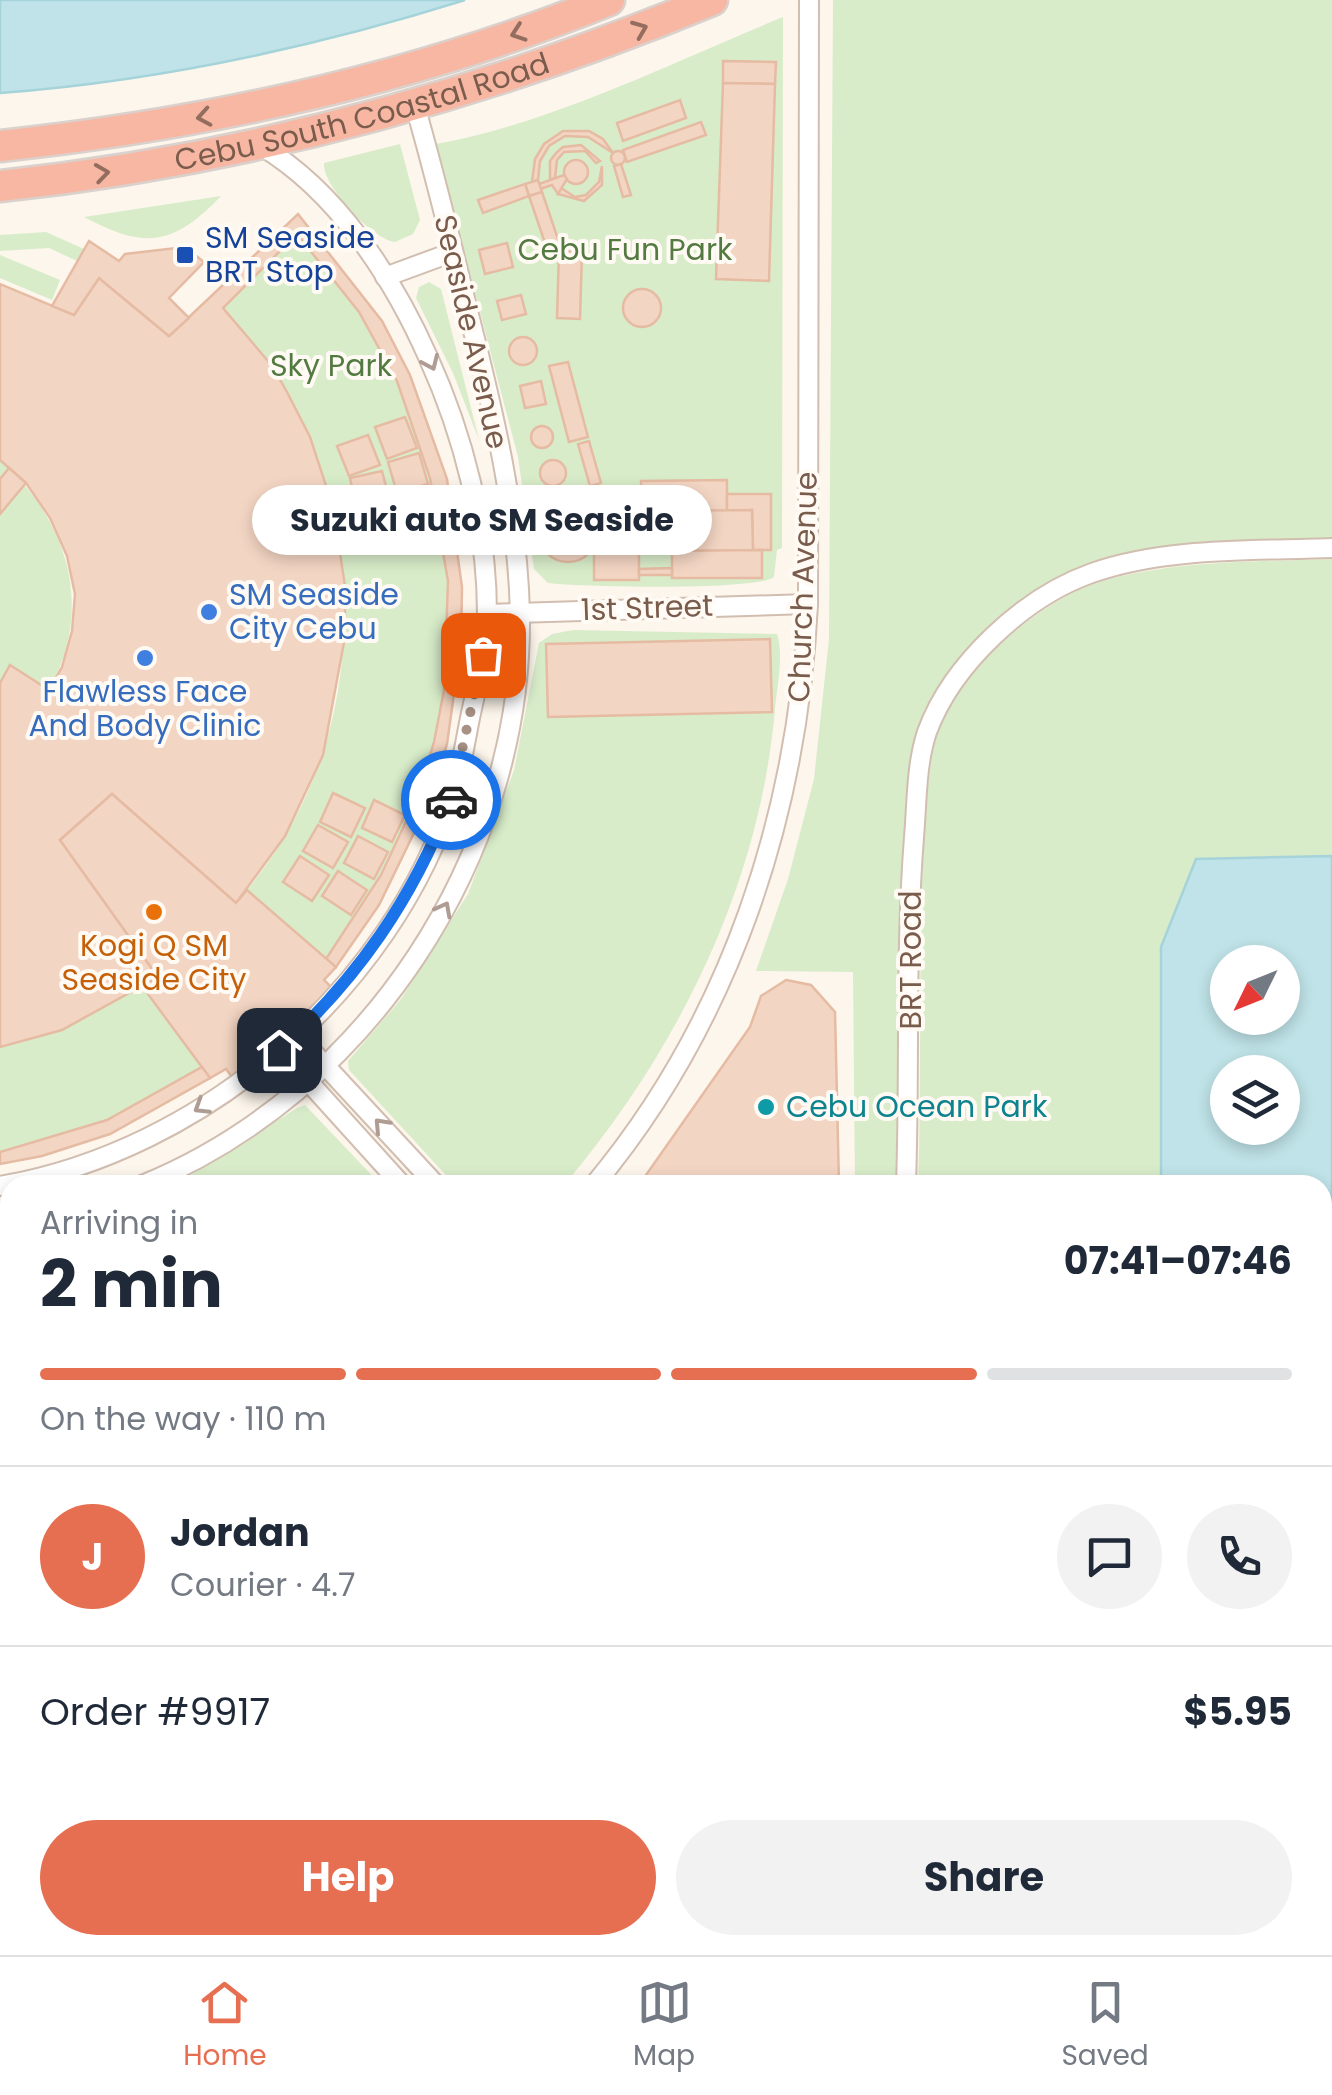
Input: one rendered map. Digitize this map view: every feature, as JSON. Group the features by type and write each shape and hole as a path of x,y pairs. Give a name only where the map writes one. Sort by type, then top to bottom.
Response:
{"highway":[{"name":"Cebu South Coastal Road","path":"0,146 149,127 318,94 495,41 609,0"},
{"name":"Cebu South Coastal Road","path":"0,186 262,146 416,106 596,48 712,0"}],"street":[{"name":"Church Avenue","path":"602,1175 637,1134 695,1036 764,868 794,747 808,604 809,0"},
{"name":"Seaside Avenue","path":"161,1175 240,1134 308,1081 392,992 444,912 466,867 500,764 516,678 520,612 508,495 416,106"},
{"name":"Seaside Avenue","path":"45,1175 81,1166 144,1139 216,1097 296,1034 362,964 412,888 434,844 457,781 483,655 487,614 465,454 419,336 385,277 328,200 293,165 262,146"},
{"path":"385,277 453,252"},
{"name":"BRT Road","path":"906,1175 910,890 926,735 939,704 960,675 1016,618 1062,587 1126,563 1202,554 1332,548"},
{"name":"1st Street","path":"487,614 808,604"},
{"path":"296,1034 427,1175"},
{"path":"279,1050 393,1175"}],"green space":[{"path":"833,0 1332,0 1332,539 1189,546 1103,562 956,666 924,710 912,760 901,906 900,1175 855,1175 853,972 756,971 788,879 814,779 829,639"},
{"name":"Cebu Fun Park","path":"783,17 782,548 777,550 774,577 703,586 548,583 534,569 518,457 436,144 567,107"},
{"path":"400,144 420,220 413,234 395,242 374,232 350,210 331,185 324,163"},
{"path":"221,196 187,225 157,238 124,234 84,217"},
{"path":"46,232 84,249 77,261 49,248 0,251 0,235"},
{"name":"Sky Park","path":"297,234 359,311 390,366 415,424 433,486 444,550 448,614 445,678 435,741 416,801 376,883 326,959 247,890 293,822 324,749 341,673 343,595 333,517 309,442 272,372 223,308"},
{"path":"0,255 60,280 52,300 0,278"},
{"path":"429,282 441,289 479,440 453,373 416,298 419,287"},
{"path":"0,460 43,510 67,567 72,597 70,628 63,659 49,690 10,666 0,683"},
{"path":"1332,559 1332,859 1161,947 1161,1175 918,1175 926,809 935,741 949,704 964,682 1006,639 1077,591 1127,575 1244,562"},
{"path":"573,630 777,634 779,671 766,775 752,839 706,963 643,1079 605,1134 572,1175 446,1175 349,1070 348,1061 401,999 468,894 514,770 539,643 552,634"},
{"path":"142,986 202,1067 107,1120 0,1152 0,1047 62,1030"},
{"path":"305,1105 372,1175 191,1175"}],"water":[{"path":"0,0 465,0 235,60 119,80 0,93"},
{"path":"1332,856 1332,1175 1161,1175 1161,947 1196,859"}],"building":[{"path":"723,61 776,62 775,84 723,83"},
{"path":"723,83 775,84 769,281 716,279"},
{"path":"680,100 686,118 623,141 617,123"},
{"path":"701,122 706,135 627,162 623,150"},
{"path":"563,131 589,131 603,139 613,153 588,137 565,136 549,146 540,161 538,180 532,182 535,159 544,144"},
{"path":"581,145 600,161 596,163 585,151 564,152 557,160 555,178 550,180 550,161 556,153 563,147"},
{"path":"618,151 625,158 618,165 611,158"},
{"path":"576,160 588,172 576,184 564,172"},
{"path":"621,164 631,195 623,197 614,166"},
{"path":"602,166 602,185 584,201 558,194 561,188 575,197 586,195 599,182"},
{"path":"564,175 567,179 558,194 552,185 540,189 539,184"},
{"path":"538,180 542,192 529,196 525,184"},
{"path":"525,184 529,196 483,213 478,200"},
{"path":"542,192 560,245 547,249 529,196"},
{"name":"SM Seaside City Cebu","path":"298,214 382,321 410,375 447,479 462,587 461,644 447,744 429,802 379,905 336,967 326,959 381,875 416,800 434,742 444,690 448,581 430,478 397,381 359,312 297,234 223,308 273,367 288,394 310,437 333,507 345,586 345,637 323,755 285,836 236,903 112,794 60,840 158,977 62,1030 0,1047 0,683 10,665 49,690 62,667 72,631 75,594 67,556 50,518 26,483 0,460 0,284 74,315 99,278 169,336"},
{"path":"89,241 119,261 125,254 185,247 204,262 169,298 189,318 169,336 99,278 74,315 52,306"},
{"path":"507,243 513,267 485,274 479,250"},
{"path":"559,251 582,252 580,319 557,318"},
{"path":"642,289 656,294 661,308 656,322 642,327 628,322 623,308 628,294"},
{"path":"521,295 526,314 502,320 497,301"},
{"path":"523,337 533,341 537,351 533,361 523,365 513,361 509,351 513,341"},
{"path":"568,362 588,437 569,442 549,366"},
{"path":"541,381 546,404 525,408 520,386"},
{"path":"405,417 417,448 387,459 375,427"},
{"path":"542,426 550,429 550,445 542,448 534,445 531,437 534,429"},
{"path":"368,435 380,465 349,476 337,446"},
{"path":"589,441 601,483 590,486 578,444"},
{"path":"419,453 428,484 397,493 388,462"},
{"path":"553,460 562,464 566,473 562,482 553,486 544,482 540,473 544,464"},
{"path":"9,468 26,483 0,514 0,479"},
{"path":"382,471 390,502 357,510 350,478"},
{"path":"727,480 727,511 641,511 641,481"},
{"path":"429,491 435,522 403,529 397,498"},
{"path":"727,494 771,494 771,550 753,550 752,510 727,511"},
{"path":"568,502 589,511 598,532 589,553 568,562 547,553 538,532 547,511"},
{"path":"611,502 641,502 641,511 611,510"},
{"path":"390,506 397,538 363,543 358,512"},
{"path":"752,510 753,550 672,551 671,511"},
{"path":"762,550 762,578 672,578 672,551"},
{"path":"594,553 639,553 639,580 594,580"},
{"path":"672,568 672,575 639,575 639,569"},
{"path":"770,639 772,712 548,717 546,644"},
{"path":"333,793 365,808 351,837 320,822"},
{"path":"112,794 236,903 247,890 336,967 324,980 335,991 235,1081 226,1069 210,1078 142,986 158,977 60,840"},
{"path":"374,800 405,815 392,842 362,828"},
{"path":"318,825 348,842 333,868 303,851"},
{"path":"358,836 388,852 374,879 344,863"},
{"path":"300,856 329,875 312,901 283,882"},
{"path":"338,871 367,890 351,915 322,896"},
{"name":"Cebu Ocean Park","path":"786,980 811,985 835,1012 839,1175 646,1175 750,1027 761,996"},
{"path":"202,1067 210,1078 110,1134 42,1156 0,1164 0,1152 107,1120"}],"way so far":[{"path":"451,800 483,655"}],"place":[{"name":"SM Seaside BRT Stop","path":"185,255"},
{"name":"SM Seaside City Cebu","path":"209,612"},
{"name":"Suzuki auto SM Seaside","path":"483,655"},
{"name":"Flawless Face And Body Clinic","path":"145,658"},
{"name":"Kogi Q SM Seaside City","path":"154,912"},
{"name":"Cebu Ocean Park","path":"766,1107"}],"route":[{"path":"279,1050 340,990 384,935 434,844 451,800"}]}
